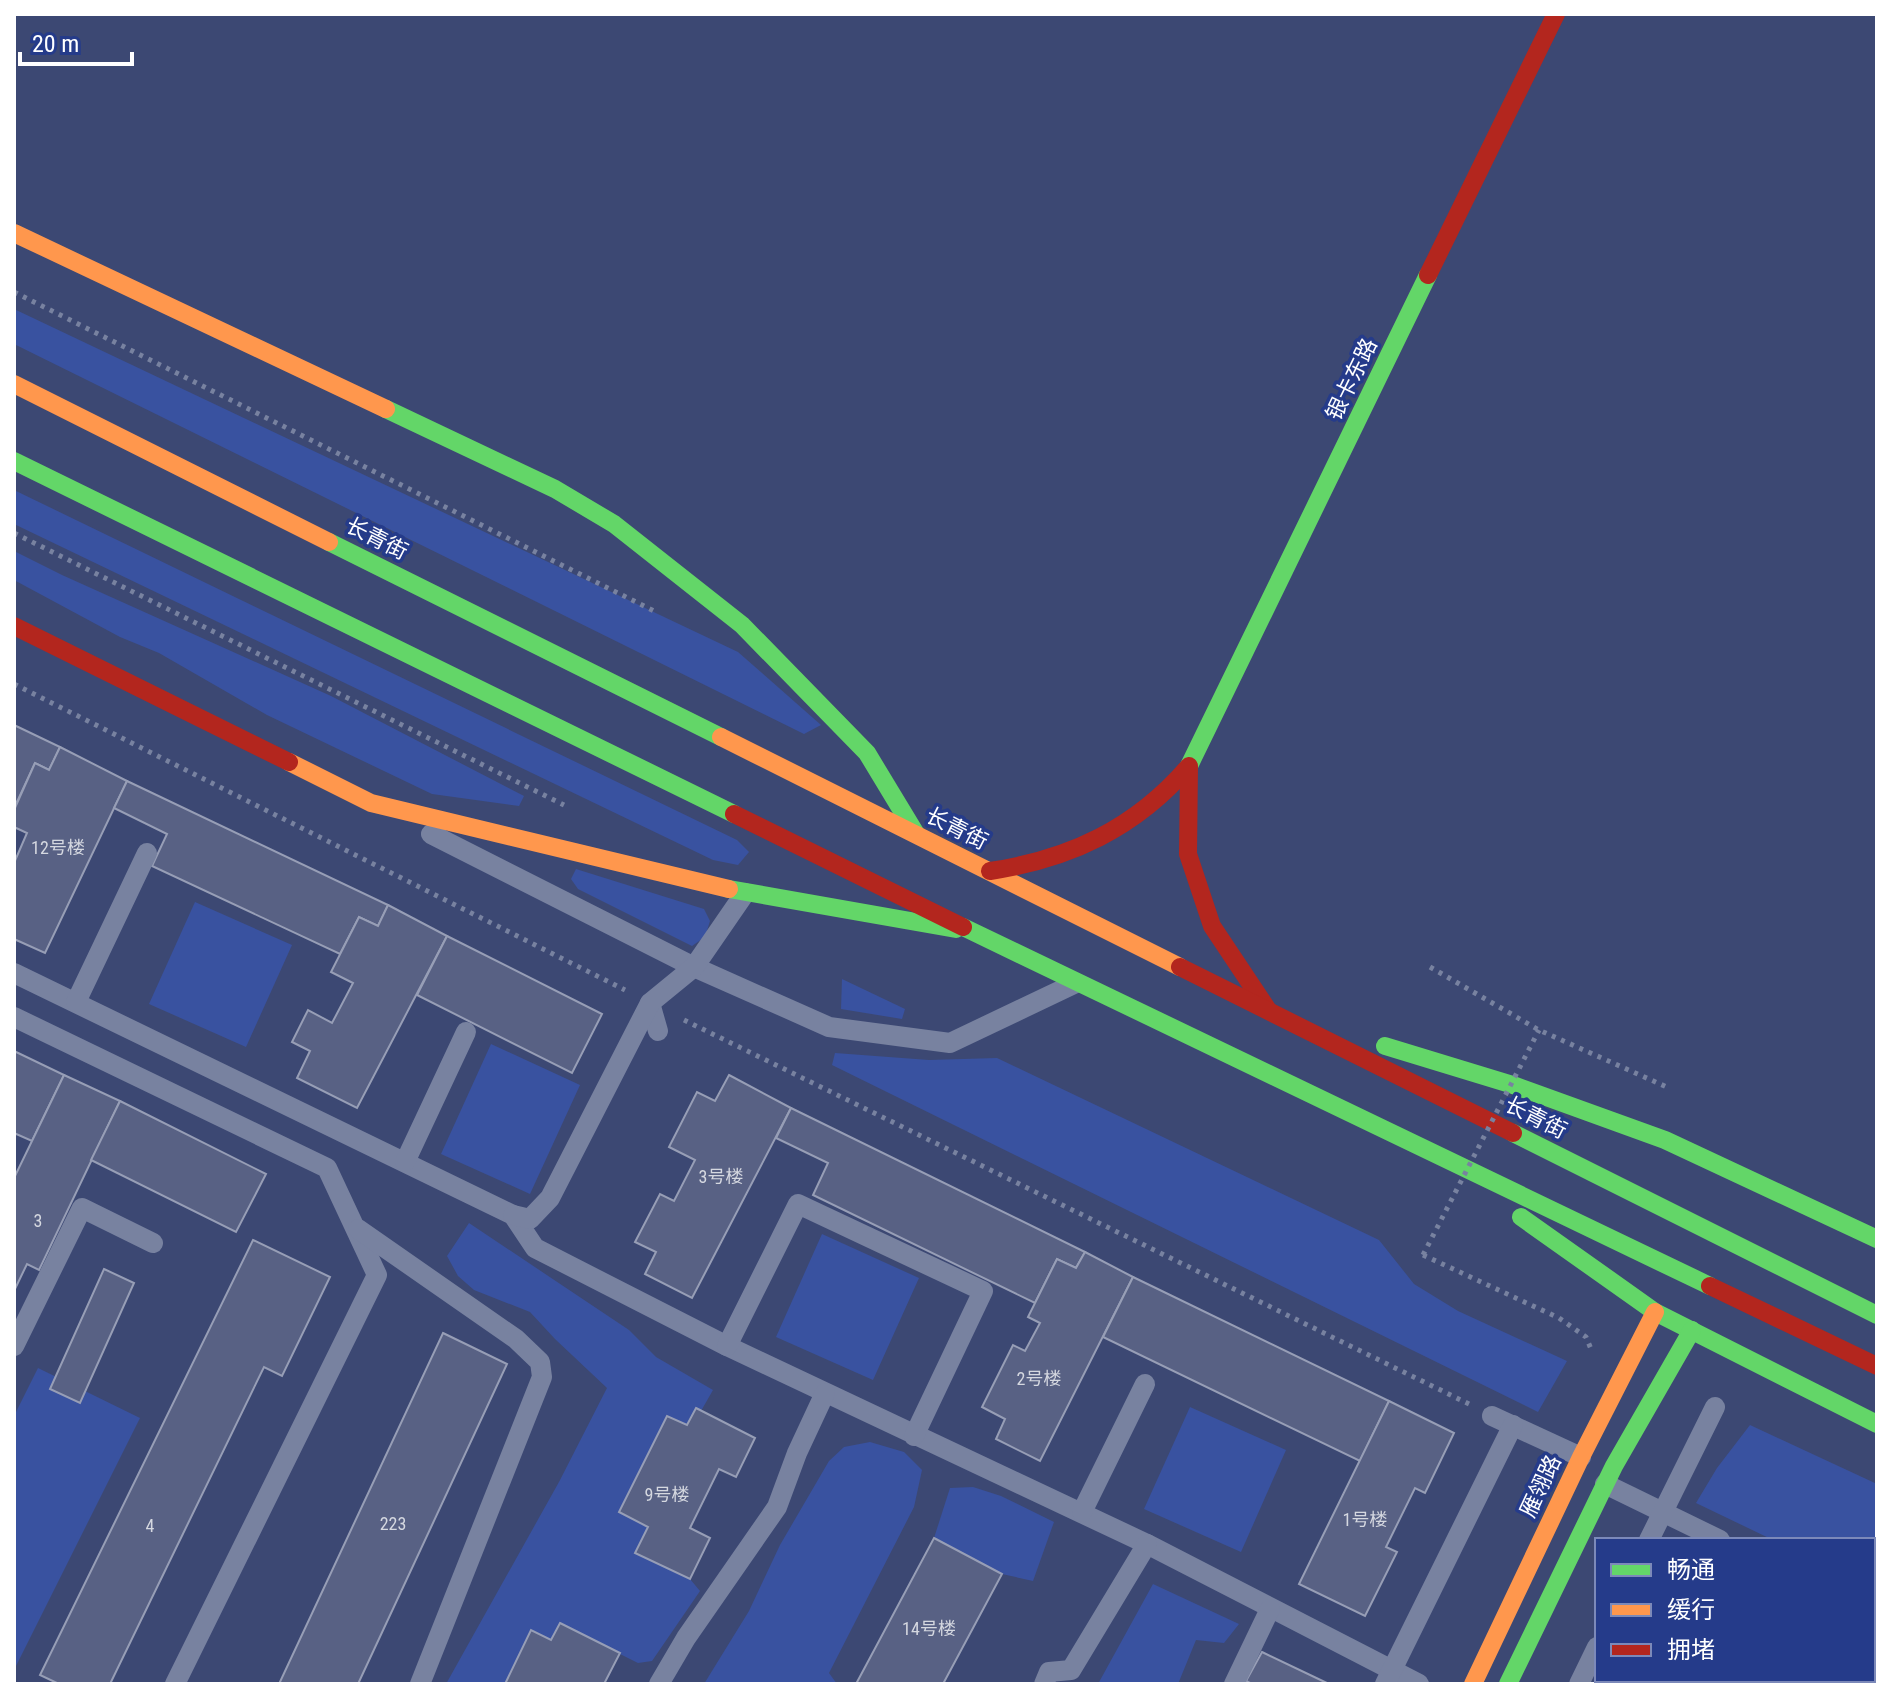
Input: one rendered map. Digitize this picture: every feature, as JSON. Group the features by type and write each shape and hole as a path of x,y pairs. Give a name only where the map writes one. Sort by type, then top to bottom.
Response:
{"main road":[{"name":"银卡东路","path":"1189,766 1556,14"},
{"path":"14,233 555,489 614,524 742,625 867,753 916,834"},
{"name":"长青街","path":"14,384 1877,1315"},
{"path":"14,461 1078,983 1877,1366"},
{"path":"14,626 371,803 745,893 974,932"},
{"path":"990,871 1024,867 1103,837 1161,797 1189,766"},
{"path":"1189,766 1188,854 1212,926 1268,1010 1513,1085 1665,1140 1877,1239"},
{"path":"1417,1144 1655,1312 1877,1424"},
{"name":"雁翎路","path":"1473,1684 1581,1457 1655,1312"},
{"path":"1508,1684 1605,1484 1692,1330"}],"lane":[{"path":"371,803 694,967 829,1027 950,1043 1078,983"},
{"path":"76,1002 147,853"},
{"path":"14,973 513,1215 530,1219 550,1198 650,1003 694,967 745,893"},
{"path":"650,1003 658,1031"},
{"path":"14,1017 327,1168 377,1275 175,1684"},
{"path":"405,1162 466,1032"},
{"path":"727,1346 798,1204 983,1291 914,1436"},
{"path":"14,1346 82,1208 153,1243"},
{"path":"513,1215 535,1248 727,1346 1147,1544 1270,1609 1388,1678 1419,1684"},
{"path":"355,1227 516,1339 540,1362 542,1377 420,1684"},
{"path":"1082,1512 1145,1384"},
{"path":"659,1684 686,1638 777,1507 797,1453 825,1393"},
{"path":"1650,1538 1715,1407"},
{"path":"1492,1416 1581,1457"},
{"path":"1388,1678 1513,1425"},
{"path":"1605,1484 1716,1538"},
{"path":"1044,1684 1049,1672 1071,1670 1147,1544"},
{"path":"1234,1684 1270,1609"},
{"path":"1579,1684 1595,1651"}],"path":[{"path":"14,292 662,615"},
{"path":"14,533 563,804 574,814"},
{"path":"14,684 650,1003 1492,1416"},
{"path":"1430,967 1539,1030 1669,1088"},
{"path":"1539,1030 1423,1255 1559,1318 1586,1337 1593,1353"}],"shaded area":[{"path":"14,309 738,652 821,725 804,734 14,344"},
{"path":"14,490 737,840 749,852 738,865 713,860 14,524"},
{"path":"14,551 331,696 524,796 519,806 432,794 267,715 159,653 120,637 14,580"},
{"path":"576,869 704,909 710,921 705,937 692,946 578,889 571,879"},
{"path":"195,902 292,945 246,1047 149,1004"},
{"path":"842,979 905,1009 902,1019 841,1009"},
{"path":"491,1044 580,1085 530,1194 441,1154"},
{"path":"835,1053 929,1060 997,1058 1379,1240 1414,1284 1458,1311 1567,1361 1538,1412 832,1065"},
{"path":"469,1223 629,1330 656,1357 713,1390 701,1411 695,1409 687,1425 667,1416 648,1527 636,1553 690,1579 700,1591 652,1661 638,1663 560,1624 551,1640 531,1631 505,1684 446,1684 559,1482 607,1388 530,1312 474,1290 458,1276 447,1256"},
{"path":"822,1234 919,1278 873,1380 776,1337"},
{"path":"38,1368 140,1418 14,1670 14,1416"},
{"path":"1190,1407 1286,1450 1241,1552 1144,1509"},
{"path":"1750,1425 1877,1484 1877,1590 1875,1538 1769,1538 1696,1503 1717,1468"},
{"path":"870,1442 904,1452 922,1470 914,1507 829,1673 837,1684 704,1684 749,1611 780,1545 829,1461 844,1447"},
{"path":"973,1487 1001,1496 1054,1522 1033,1581 1002,1574 934,1538 950,1488"},
{"path":"1153,1584 1239,1624 1224,1643 1196,1640 1178,1684 1098,1684"}],"building":[{"path":"14,725 60,747 49,770 35,763 17,802 14,801"},
{"path":"60,747 127,781 45,953 14,939 14,863 27,833 14,827 14,810 35,763 49,770"},
{"path":"127,781 388,905 378,926 359,917 340,954 152,866 167,834 114,808"},
{"path":"388,905 447,936 357,1108 297,1078 310,1051 292,1042 308,1010 332,1023 353,983 331,972 359,917 378,926"},
{"path":"447,936 602,1014 572,1073 417,995"},
{"path":"14,1051 64,1075 32,1141 14,1133"},
{"path":"64,1075 120,1101 39,1270 27,1264 14,1291 14,1178"},
{"path":"729,1075 791,1108 692,1298 645,1274 656,1252 635,1242 660,1194 674,1201 695,1160 669,1147 697,1092 715,1101"},
{"path":"120,1101 266,1174 236,1232 91,1160"},
{"path":"791,1108 1085,1252 1076,1268 1057,1259 1035,1303 813,1195 828,1163 776,1138"},
{"path":"253,1240 330,1277 282,1376 264,1367 110,1684 59,1684 40,1675"},
{"path":"1085,1252 1133,1277 1040,1461 996,1439 1005,1419 982,1407 1013,1345 1025,1351 1040,1323 1028,1317 1057,1259 1076,1268"},
{"path":"104,1269 134,1283 80,1403 50,1389"},
{"path":"1133,1277 1389,1401 1360,1461 1103,1337"},
{"path":"443,1333 507,1364 358,1684 279,1684"},
{"path":"1389,1401 1454,1433 1425,1493 1415,1488 1386,1547 1397,1552 1365,1616 1299,1584"},
{"path":"696,1408 755,1438 736,1477 719,1469 690,1528 710,1538 690,1579 635,1553 648,1527 619,1512 667,1416 687,1425"},
{"path":"934,1538 1002,1574 943,1684 856,1684"},
{"path":"560,1623 620,1653 604,1684 505,1684 531,1630 551,1640"},
{"path":"1877,1649 1877,1684 1722,1682 1875,1682"},
{"path":"1262,1652 1329,1684 1252,1684 1246,1681"},
{"path":"1617,1682 1710,1682 1709,1684"}],"traffic: fast":[{"path":"1189,766 1428,275"},
{"path":"386,409 555,489 614,524 742,625 867,753 916,834"},
{"path":"14,461 734,814"},
{"path":"329,542 721,737"},
{"path":"729,889 956,929"},
{"path":"963,927 1710,1286"},
{"path":"1385,1046 1513,1085 1665,1140 1877,1239"},
{"path":"1513,1133 1877,1315"},
{"path":"1521,1217 1655,1312 1877,1424"},
{"path":"1508,1684 1614,1466 1692,1330"}],"traffic: slow":[{"path":"14,233 386,409"},
{"path":"14,384 329,542"},
{"path":"721,737 1180,967"},
{"path":"289,762 371,803 729,889"},
{"path":"1473,1684 1581,1457 1655,1312"}],"traffic: jam":[{"path":"1428,275 1556,14"},
{"path":"14,626 289,762"},
{"path":"990,871 1047,858 1100,837 1147,807 1189,766 1188,854 1212,926 1268,1010"},
{"path":"734,814 963,927"},
{"path":"1180,967 1513,1133"},
{"path":"1710,1286 1877,1366"}]}
